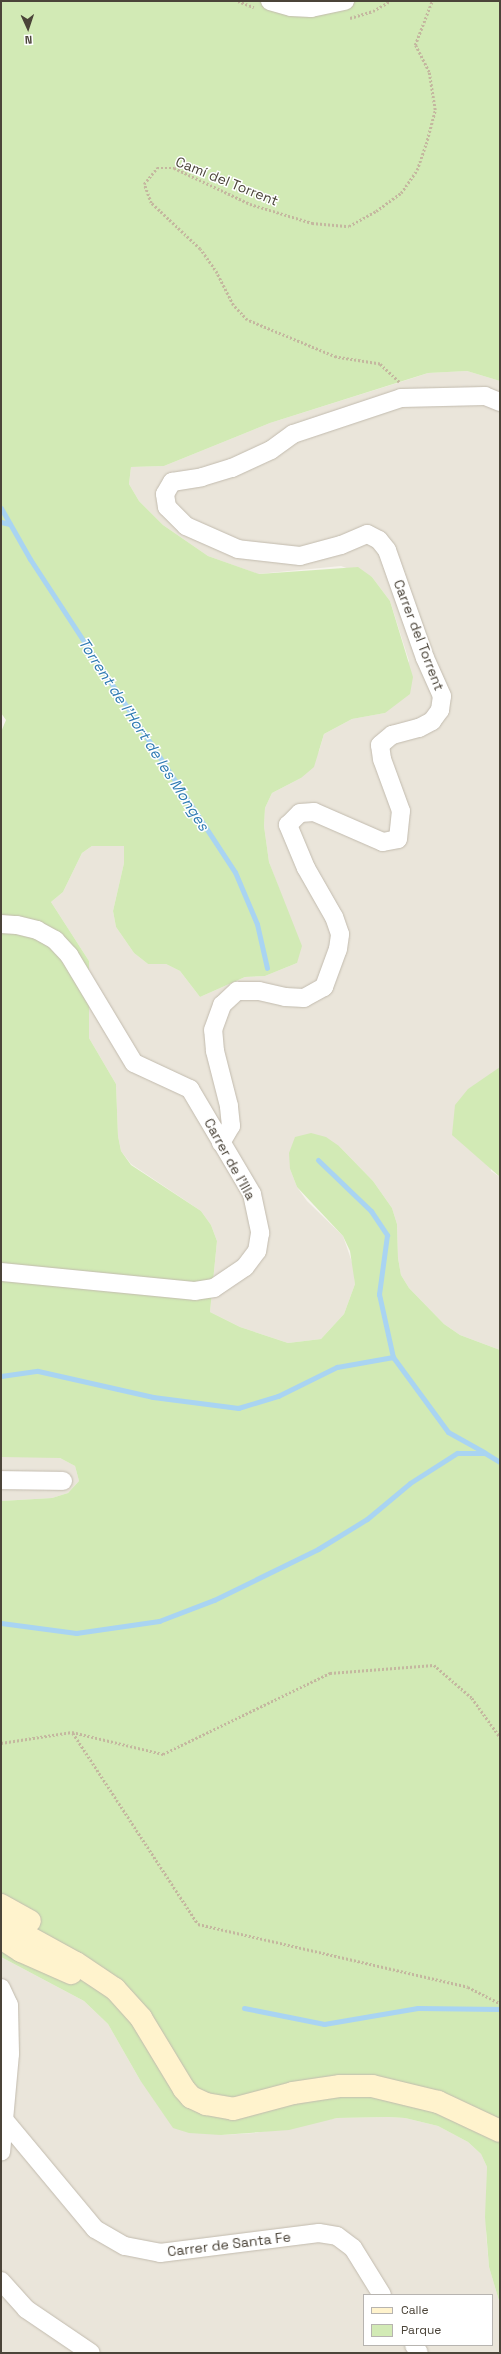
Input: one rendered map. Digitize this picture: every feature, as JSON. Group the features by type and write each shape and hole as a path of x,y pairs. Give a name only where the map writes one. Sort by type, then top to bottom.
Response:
{"street":[{"path":"270,1 291,7 311,8 345,1"},
{"name":"Carrer del Torrent","path":"221,1143 231,1126 213,1030 222,1005 237,991 259,991 285,998 304,998 324,987 338,949 340,934 334,916 306,868 288,825 300,813 314,812 383,842 398,839 401,826 401,811 382,759 380,745 392,735 419,728 432,721 440,710 442,696 425,658 388,550 379,540 367,534 341,545 300,556 238,549 186,526 168,506 165,494 172,482 225,471 271,450 293,434 401,398 485,396 500,402"},
{"name":"Carrer de l'Illa","path":"1,924 17,925 37,930 54,940 69,955 134,1063 190,1089 252,1194 260,1233 257,1251 245,1267 231,1279 214,1288 195,1291 1,1272"},
{"path":"1,1480 63,1481"},
{"path":"1,1905 53,1934 83,1957 96,1976"},
{"path":"1,1922 96,1976 131,2004 184,2089 191,2097 206,2104 233,2109 292,2093 340,2086 372,2086 438,2102 500,2131"},
{"path":"1,1938 21,1951 66,1973 96,1976"},
{"path":"1,1988 9,2005 5,2014 10,2076 3,2119 1,2152"},
{"name":"Carrer de Santa Fe","path":"3,2119 95,2229 125,2246 160,2253 325,2234 337,2236 353,2248 381,2294"},
{"path":"1,2281 26,2309 91,2353"}],"path":[{"name":"Camí del Torrent","path":"401,398 400,383 380,364 336,357 247,320 233,304 217,273 200,249 151,203 144,184 157,168 174,168 250,204 312,223 349,226 376,211 401,193 417,170 426,144 435,110 429,72 415,45 432,1"},
{"path":"1,1743 72,1732 164,1754 330,1673 434,1665 472,1698 500,1737"},
{"path":"72,1732 198,1924 468,1987 500,2003"}],"shaded area":[{"path":"467,371 500,381 500,1067 486,1078 491,1171 500,1177 500,1350 460,1335 444,1324 409,1288 401,1275 398,1258 397,1224 392,1208 373,1181 339,1146 290,1169 297,1187 307,1201 343,1236 354,1268 355,1284 344,1314 321,1339 288,1343 240,1327 210,1312 217,1241 211,1225 201,1211 131,1164 121,1151 118,1136 116,1084 89,1038 89,961 51,902 63,892 82,853 92,846 124,846 124,863 113,911 116,927 134,953 148,964 166,964 180,971 200,997 245,977 265,976 297,963 288,913 269,862 264,826 265,808 272,793 301,778 319,751 324,734 352,719 385,713 409,661 390,601 372,577 341,566 258,574 208,556 163,525 139,501 129,484 131,467 164,466 270,423 428,373"},
{"path":"42,1456 60,1458 75,1466 79,1481 68,1493 52,1498 1,1501 1,1457"},
{"path":"1,1957 84,2001 108,2024 140,2080 221,2135 255,2133 337,2118 388,2117 405,2118 438,2126 468,2142 481,2154 487,2167 486,2233 489,2267 500,2304 500,2353 1,2353"}],"green space":[{"path":"1,1 500,1 500,381 467,371 428,373 270,423 164,466 131,467 129,484 139,501 163,525 208,556 259,574 358,567 372,577 390,601 413,677 410,694 385,713 352,719 324,734 314,767 301,778 272,793 265,808 264,826 269,862 302,946 297,963 265,976 245,977 200,997 180,971 166,964 148,964 134,953 116,927 113,911 124,863 124,846 92,846 82,853 63,892 51,902 89,961 89,1038 116,1084 118,1136 121,1151 131,1165 201,1211 211,1225 217,1241 210,1312 240,1327 288,1343 321,1339 344,1314 355,1284 350,1251 343,1236 297,1187 290,1169 289,1153 295,1137 311,1133 326,1137 339,1146 373,1181 392,1208 397,1224 398,1258 401,1275 409,1288 444,1324 460,1335 500,1350 500,2304 489,2267 485,2217 487,2167 481,2154 468,2142 438,2126 405,2118 388,2117 337,2118 289,2130 221,2135 189,2133 173,2128 140,2080 108,2024 84,2001 1,1957 1,1501 52,1498 68,1493 79,1481 75,1466 60,1458 1,1457 1,732 6,720 1,713"},
{"path":"500,1067 500,1177 452,1135 455,1105 468,1089"}],"waterway":[{"name":"Torrent de l'Hort de les Monges","path":"1,508 30,559 235,872 257,924 267,968"},
{"name":"Torrent de l'Hort de les Monges","path":"1,522 10,524"},
{"name":"Torrent de l'Hort de les Monges","path":"318,1160 371,1211 387,1235 379,1294 393,1357"},
{"path":"1,1376 38,1371 153,1397 238,1408 278,1396 337,1367 393,1357 448,1432 484,1452"},
{"path":"1,1623 76,1633 159,1621 214,1600 318,1549 367,1519 410,1483 457,1453 485,1453 500,1462"},
{"path":"244,2008 324,2024 418,2008 500,2009"}]}
